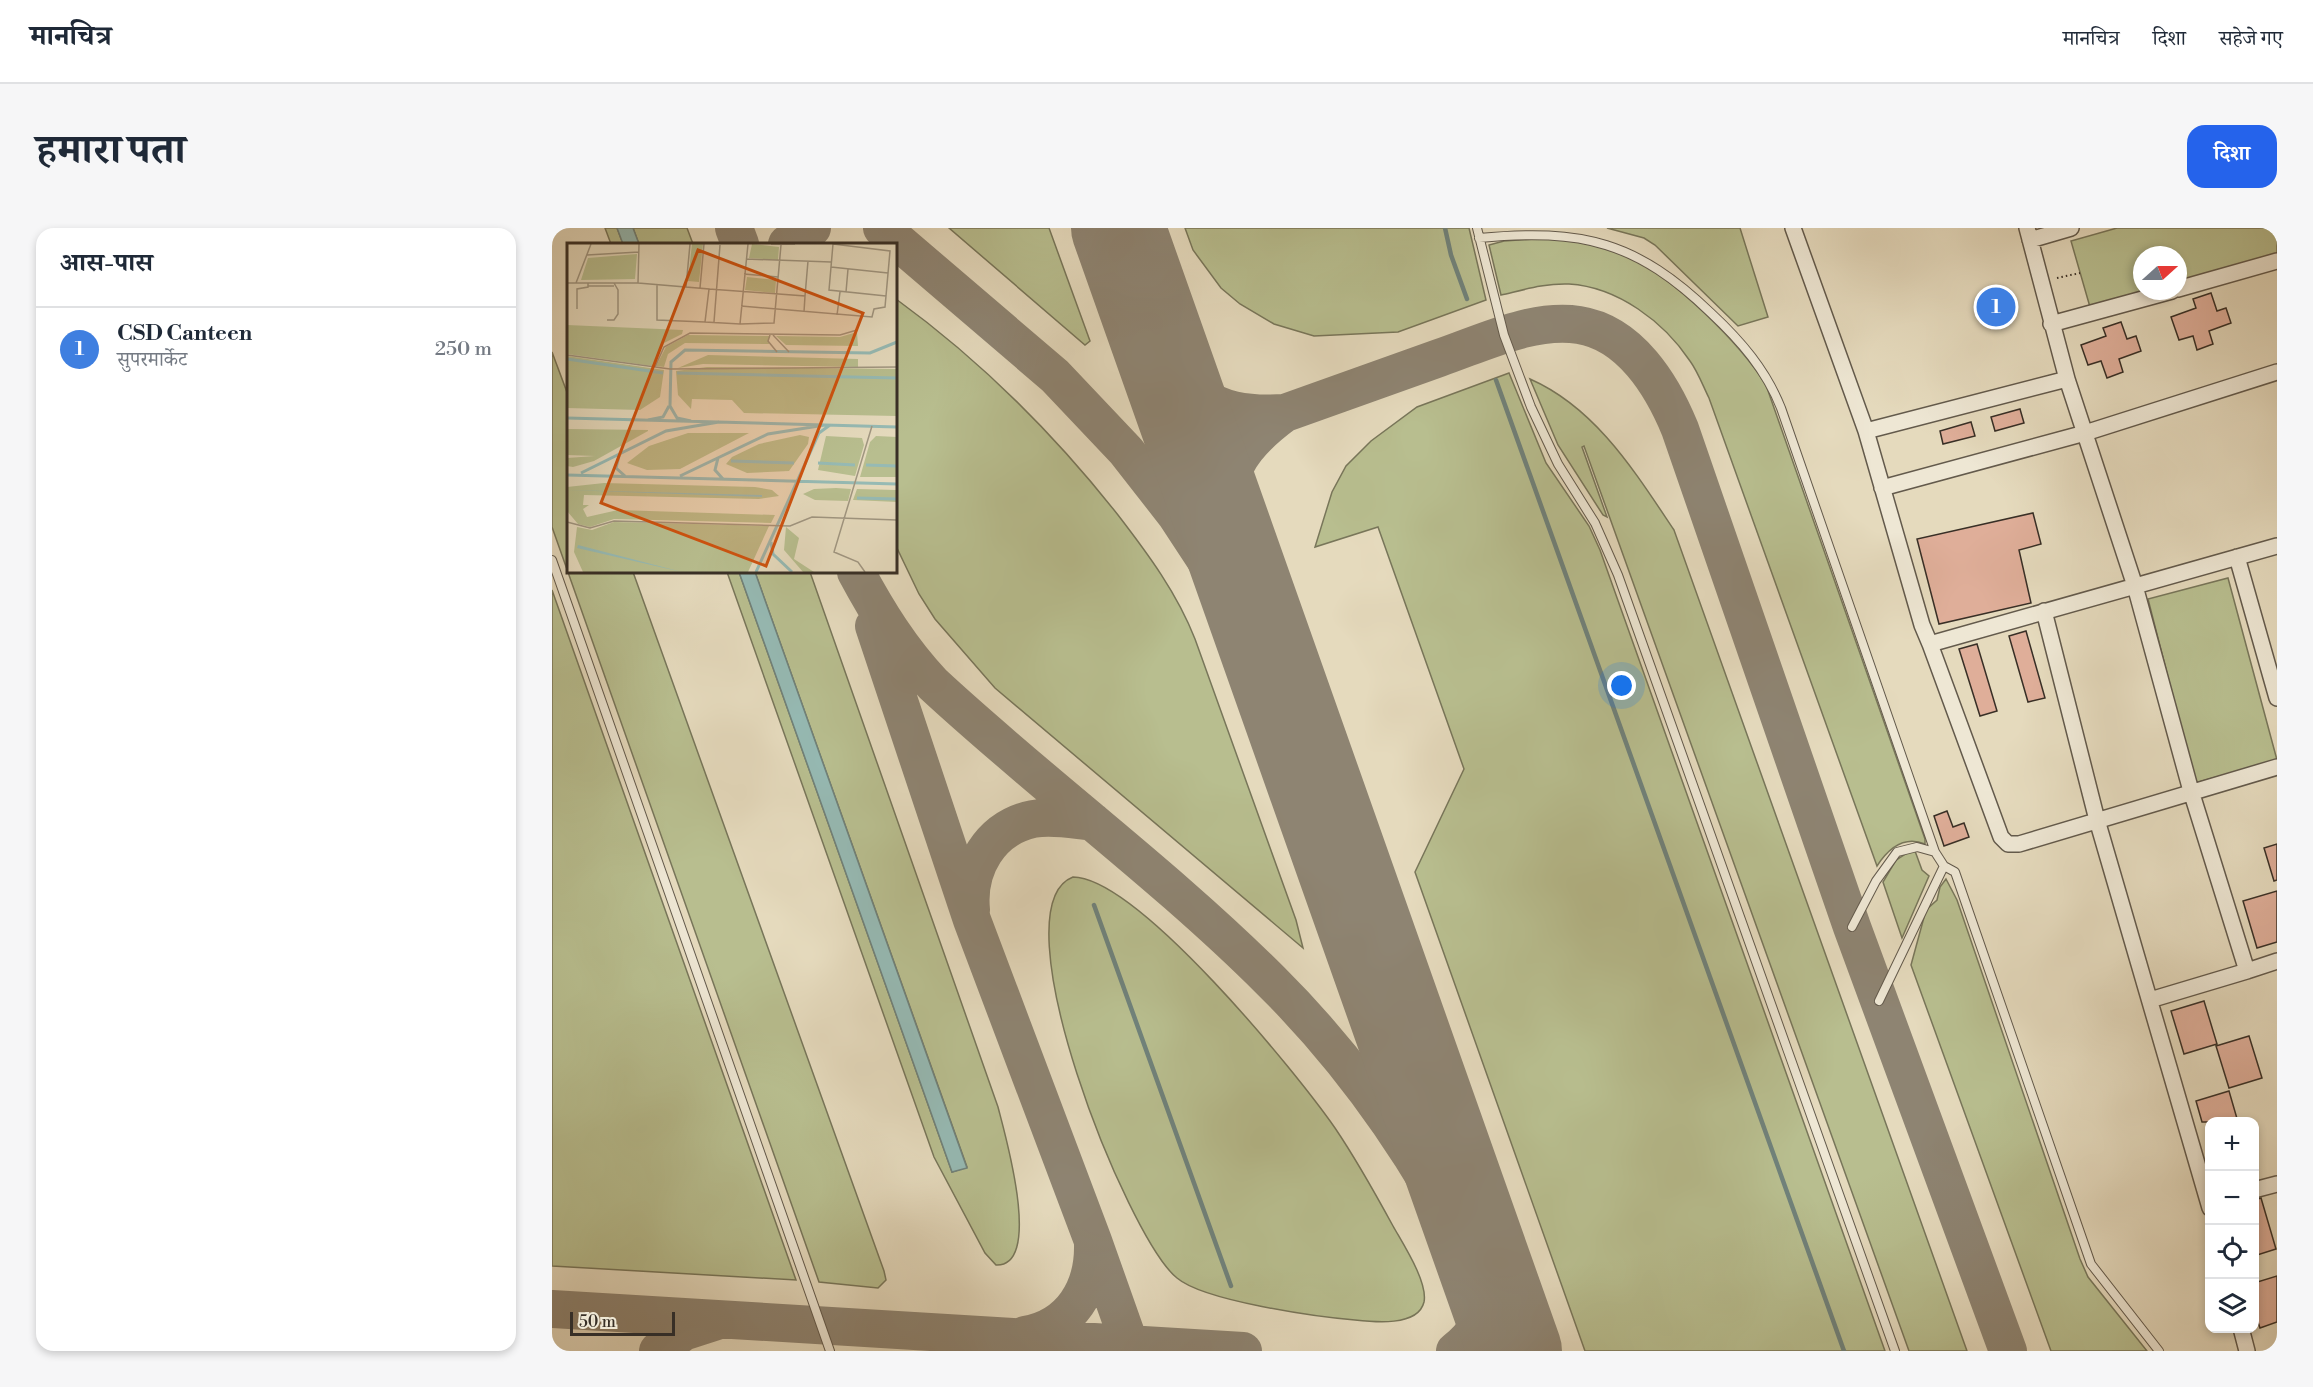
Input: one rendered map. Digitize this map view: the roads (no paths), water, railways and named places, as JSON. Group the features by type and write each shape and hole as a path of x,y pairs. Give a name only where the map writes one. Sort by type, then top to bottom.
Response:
{"street":[{"path":"1793,228 1866,431 1930,644 2004,841 2019,844 2277,767"},
{"path":"2072,228 2028,234 2067,379 2135,586 2191,791 2247,971"},
{"path":"2187,286 2277,261"},
{"path":"2051,324 2139,300"},
{"path":"1882,488 2085,433 2277,372"},
{"path":"1866,431 2067,379"},
{"path":"1930,644 2277,546"},
{"path":"2237,557 2277,698"},
{"path":"2044,611 2097,820 2205,1190"},
{"path":"2150,1000 2277,961"},
{"path":"2259,1189 2277,1184"},
{"path":"2242,1333 2247,1351"}],"lane":[{"path":"1477,228 1504,335 1531,407 1558,464 1595,523 1618,575 1895,1351"},
{"path":"1479,238 1516,232 1556,232 1582,234 1624,247 1667,272 1736,338 1765,372 1781,408 1935,852 1944,866 1955,872 2094,1270 2158,1351"},
{"path":"552,560 830,1351"},
{"path":"1852,927 1890,858 1897,852 1910,847 1935,852"},
{"path":"1879,1001 1944,866"}],"water":[{"path":"617,228 633,228 639,243 623,243"},
{"path":"739,573 755,573 967,1168 952,1172"}],"waterway":[{"path":"1445,228 1451,255 1467,299"},
{"path":"1496,380 1844,1351"},
{"path":"1094,905 1231,1286"}],"place":[{"name":"CSD Canteen","path":"1996,307"}]}
